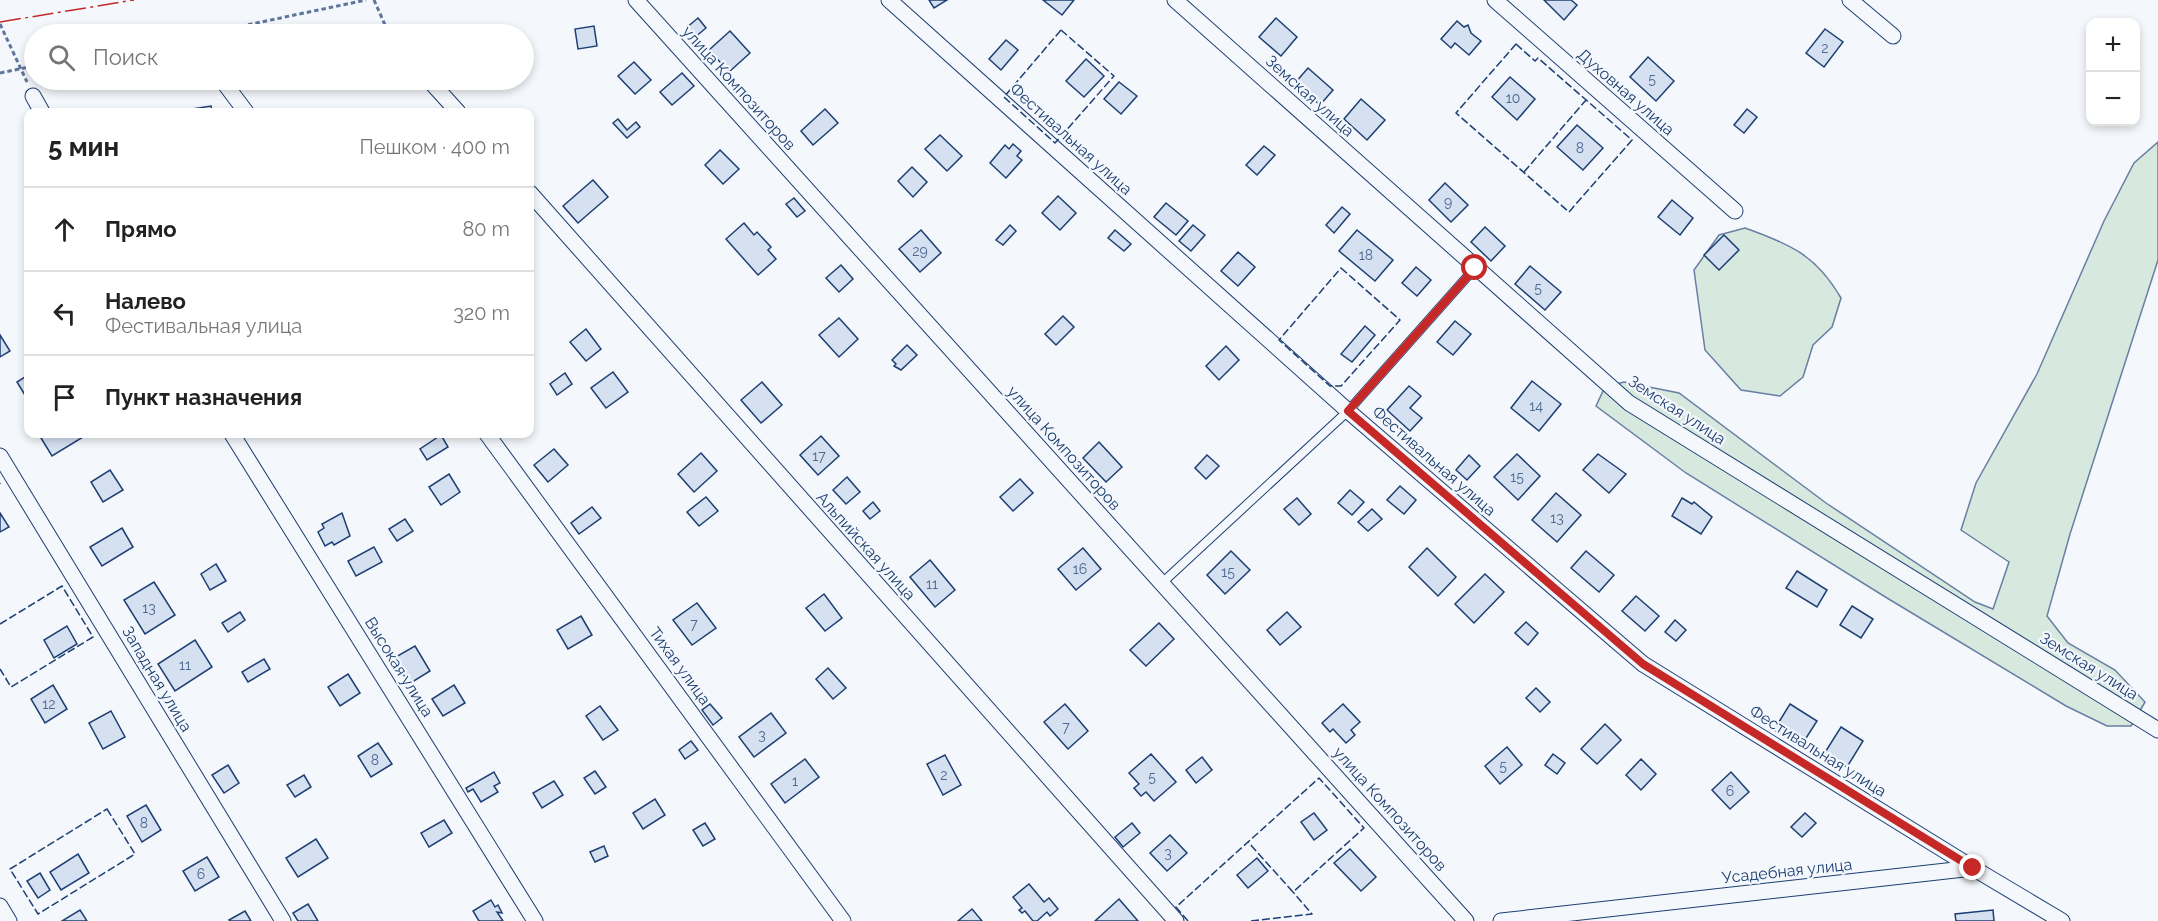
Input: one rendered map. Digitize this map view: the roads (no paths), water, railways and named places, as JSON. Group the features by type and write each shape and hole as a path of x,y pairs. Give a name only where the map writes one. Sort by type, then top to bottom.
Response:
{"street":[{"name":"улица Композиторов","path":"636,0 1466,921"},
{"name":"Фестивальная улица","path":"889,0 1348,411 1643,664 1973,868"},
{"name":"Земская улица","path":"1175,0 1629,403 2158,730"},
{"name":"Духовная улица","path":"1495,0 1735,211"},
{"path":"1850,0 1893,36"},
{"path":"230,90 243,108"},
{"path":"438,90 454,108"},
{"path":"33,96 40,108"},
{"name":"Альпийская улица","path":"534,198 1176,921"},
{"name":"Высокая улица","path":"234,438 535,921"},
{"name":"Тихая улица","path":"490,438 843,921"},
{"name":"Западная улица","path":"0,456 283,921"},
{"path":"1973,868 2062,921"},
{"name":"Усадебная улица","path":"1501,921 1973,868"},
{"path":"0,906 9,921"}],"lane":[{"path":"1162,584 1348,411 1475,268"}]}
